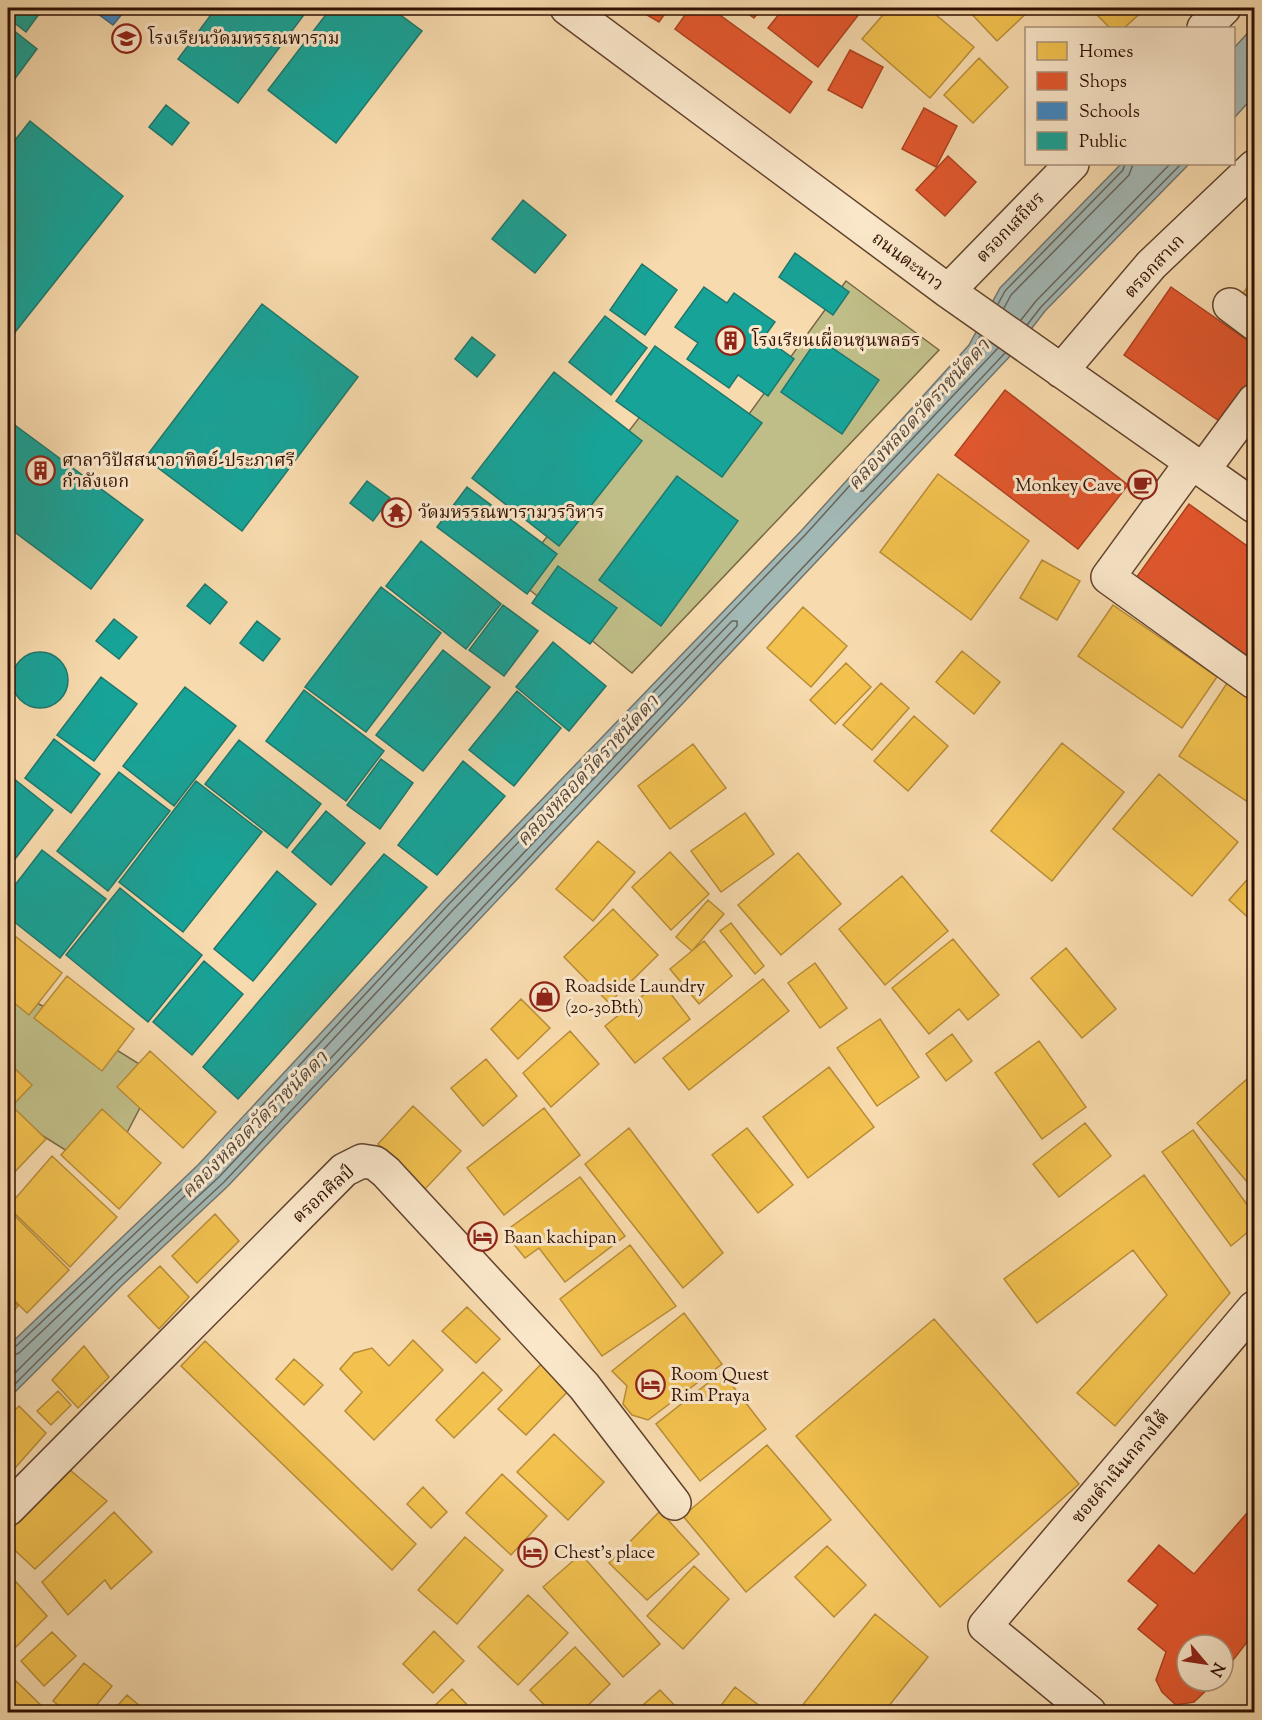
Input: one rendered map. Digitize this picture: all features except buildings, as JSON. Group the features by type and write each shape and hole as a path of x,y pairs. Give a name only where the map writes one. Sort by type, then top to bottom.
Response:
{"street":[{"name":"ถนนตะนาว","path":"567,8 960,299 1254,506"},
{"path":"1205,27 1224,8"},
{"name":"ตรอกเสถียร","path":"960,299 1071,165"},
{"name":"ตรอกสาเก","path":"1061,371 1151,265 1254,167"},
{"path":"1254,401 1108,577 1254,682"},
{"name":"ตรอกศิลป์","path":"8,1509 262,1250 344,1170 362,1161 375,1163 386,1172 584,1386 674,1503"},
{"name":"ซอยดำเนินกลางใต้","path":"1089,1713 985,1626 1254,1308"}],"shaded area":[{"path":"846,281 939,350 632,673 515,578 656,396 720,454"},
{"path":"8,989 57,1013 157,1075 105,1175 8,1114"}],"water":[{"path":"1254,26 1254,96 1235,117 1235,47"},
{"name":"คลองหลอดวัดราชนัดดา","path":"1120,165 1188,165 1045,311 1012,354 228,1186 121,1286 8,1399 8,1346 198,1165 443,902 802,530 969,345 1000,288"}],"place":[{"name":"โรงเรียนวัดมหรรณพาราม","path":"127,38"},
{"name":"โรงเรียนเผื่อนชุนพลธร","path":"731,340"},
{"name":"ศาลาวิปัสสนาอาทิตย์-ประภาศรี กำลังเอก","path":"41,470"},
{"name":"Monkey Cave","path":"1143,485"},
{"name":"วัดมหรรณพารามวรวิหาร","path":"397,512"},
{"name":"Roadside Laundry (20-30Bth)","path":"544,996"},
{"name":"Baan kachipan","path":"483,1237"},
{"name":"Room Quest Rim Praya","path":"650,1384"},
{"name":"Chest's place","path":"533,1552"}]}
